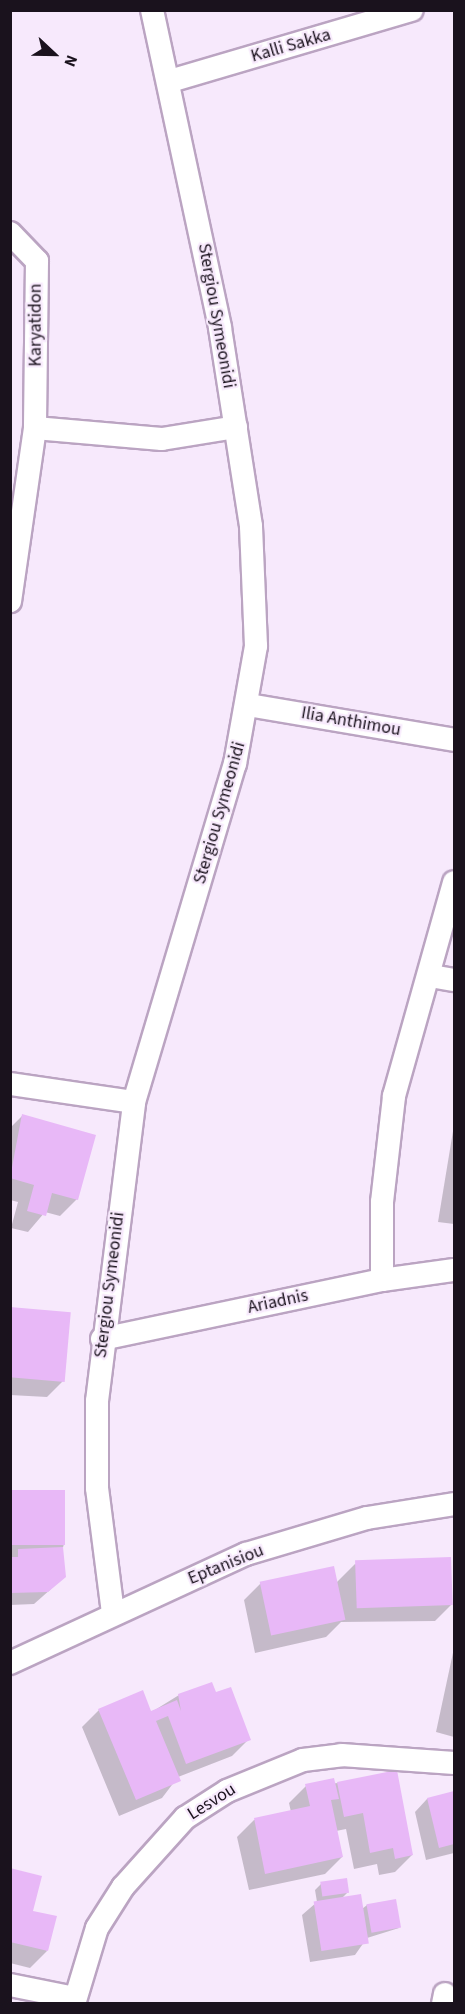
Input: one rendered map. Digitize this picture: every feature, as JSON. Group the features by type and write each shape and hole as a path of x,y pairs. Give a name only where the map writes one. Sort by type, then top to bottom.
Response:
{"street":[{"name":"Stergiou Symeonidi","path":"113,1613 97,1488 102,1339 134,1102 248,705 257,596 236,427 170,81 152,10"},
{"name":"Kalli Sakka","path":"170,81 412,10"},
{"name":"Karyatidon","path":"10,233 37,261 35,428 10,601"},
{"path":"35,428 162,439 236,427"},
{"name":"Ilia Anthimou","path":"248,705 454,740"},
{"path":"382,1280 382,1202 394,1096 431,976 454,882"},
{"path":"431,976 454,980"},
{"path":"10,1084 134,1102"},
{"name":"Ariadnis","path":"102,1339 382,1280 454,1270"},
{"name":"Eptanisiou","path":"10,1663 113,1613 246,1554 367,1518 454,1504"},
{"name":"Lesvou","path":"75,2001 97,1928 123,1887 185,1818 227,1791 303,1760 342,1755 454,1763"},
{"path":"10,1985 75,2001"}],"building":[{"path":"22,1114 96,1135 78,1200 52,1193 46,1216 27,1211 34,1185 10,1178"},
{"path":"10,1307 71,1312 65,1382 10,1377"},
{"path":"10,1490 65,1490 65,1545 10,1545"},
{"path":"63,1547 66,1577 48,1592 10,1593 10,1557 18,1557 18,1549"},
{"path":"451,1557 453,1605 357,1608 355,1560"},
{"path":"334,1566 345,1620 271,1636 260,1582"},
{"path":"212,1682 216,1692 231,1687 251,1740 186,1764 168,1716 156,1721 181,1781 136,1800 98,1709 143,1690 151,1711 177,1700 181,1711 178,1694"},
{"path":"397,1770 413,1855 395,1859 393,1848 370,1853 363,1813 344,1817 337,1782"},
{"path":"334,1778 339,1799 331,1800 343,1857 265,1874 254,1818 310,1806 305,1784"},
{"path":"454,1791 454,1844 439,1848 427,1798"},
{"path":"10,1868 42,1876 33,1911 57,1916 48,1951 10,1942"},
{"path":"347,1878 349,1893 322,1897 320,1882"},
{"path":"361,1894 369,1943 321,1951 314,1902"},
{"path":"396,1899 401,1928 371,1933 366,1904"}]}
